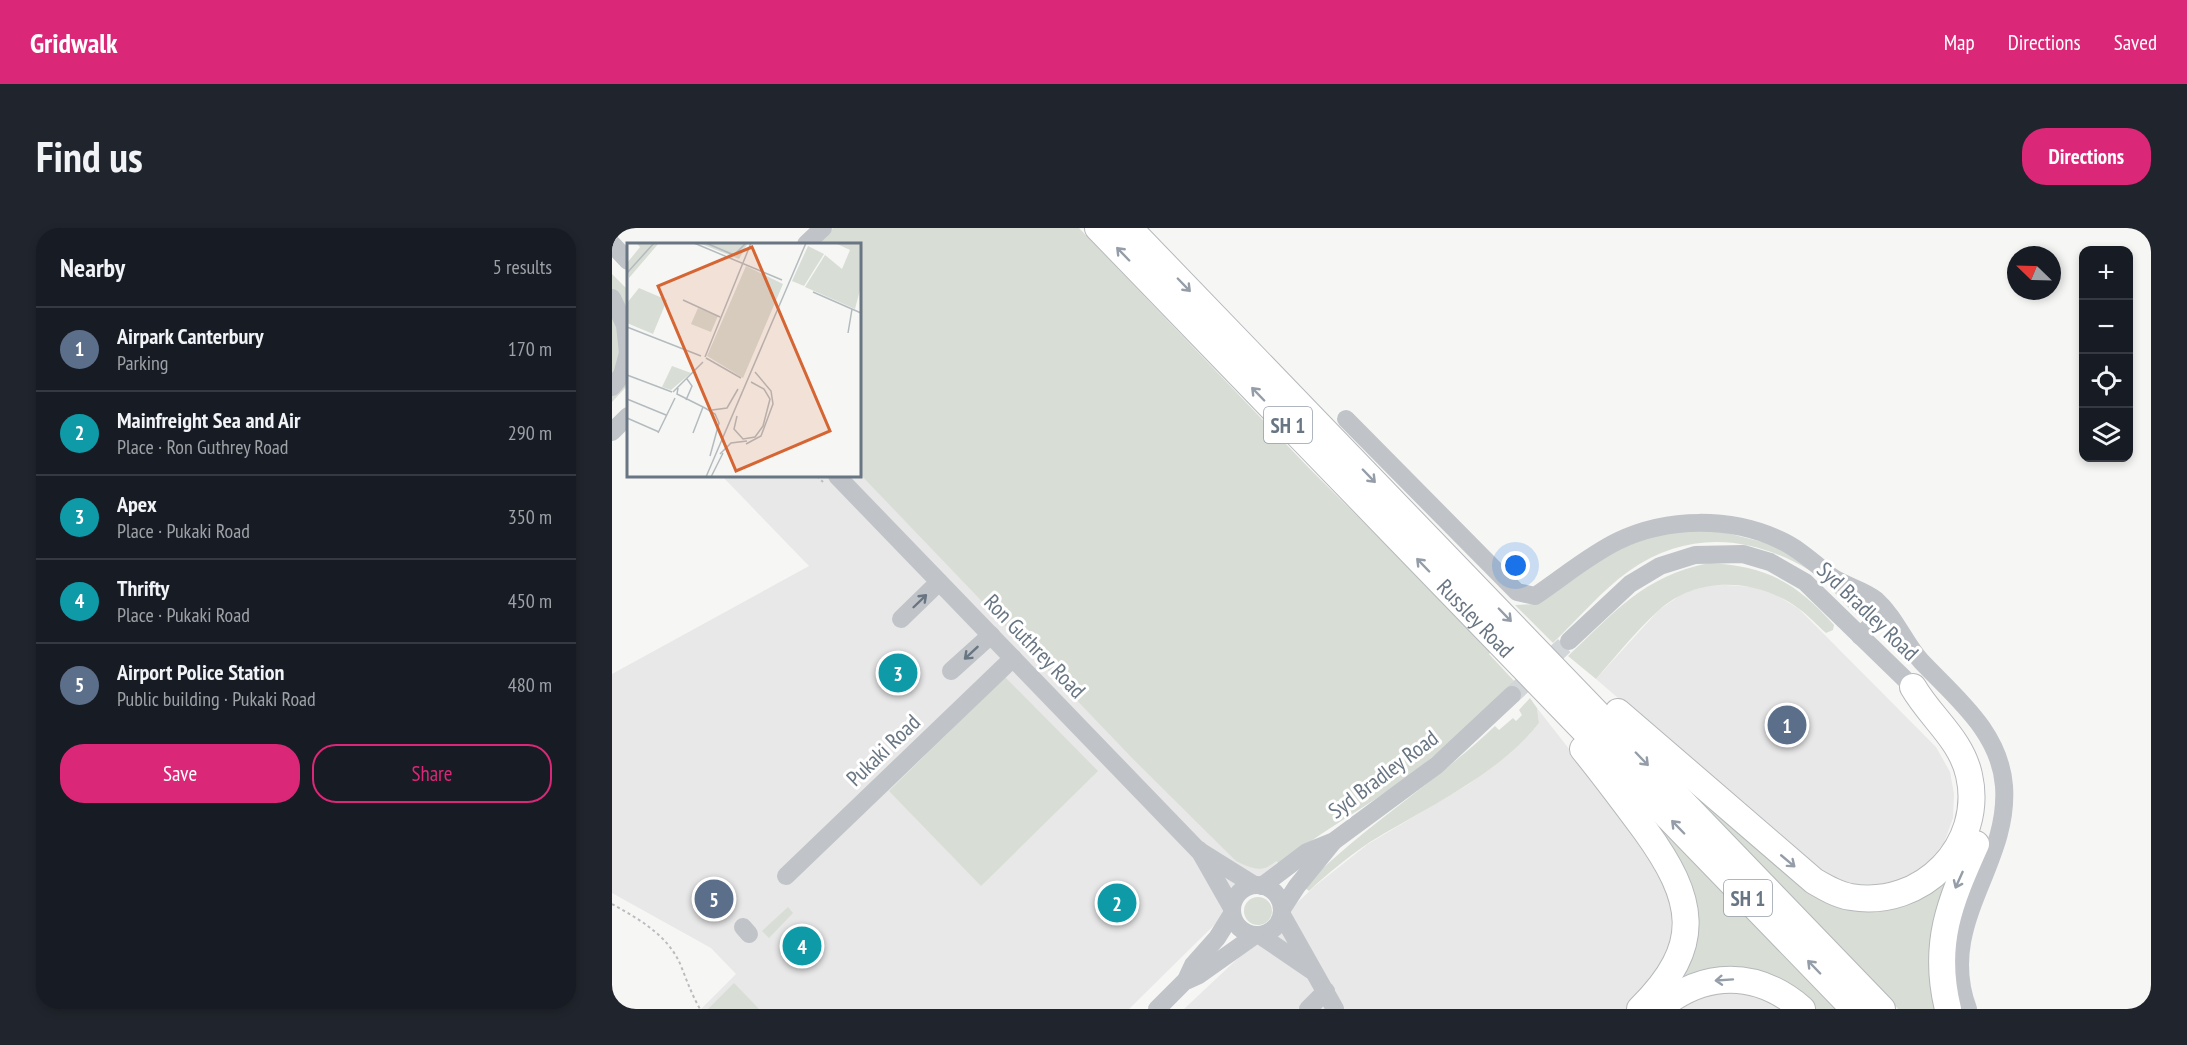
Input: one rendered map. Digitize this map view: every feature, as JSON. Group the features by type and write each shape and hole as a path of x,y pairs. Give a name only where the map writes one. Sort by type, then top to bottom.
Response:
{"highway":[{"name":"Russley Road","path":"1098,228 1854,1009"},
{"name":"Russley Road","path":"1129,228 1530,640 1882,1009"},
{"path":"1478,622 1615,789 1661,852 1681,890 1686,927 1683,945 1665,983 1640,1009"},
{"path":"1530,640 1579,678 1792,865 1814,881 1851,897 1899,896 1917,888 1947,864 1957,849 1969,820 1971,791 1965,761 1952,736 1924,706 1913,687"},
{"path":"1913,687 1932,698 1966,735 1978,757 1985,784 1982,827 1956,885 1944,923 1941,966 1947,1009"},
{"path":"1658,1009 1688,988 1728,979 1763,985 1780,992 1802,1009"}],"street":[{"path":"807,243 823,228"},
{"path":"612,244 627,260"},
{"path":"612,298 625,325 627,344"},
{"path":"612,387 622,375 627,357"},
{"path":"612,432 627,417"},
{"path":"1346,419 1517,592 1526,596 1535,596 1618,541 1664,526 1712,523 1742,527 1780,540 1850,588 1874,598 1897,622 1915,654 1983,727 2001,767 2004,806 2001,827 1964,929 1961,979 1968,1009"},
{"name":"Ron Guthrey Road","path":"838,477 1198,850 1232,911"},
{"name":"Syd Bradley Road","path":"1569,641 1644,574 1679,559 1711,553 1757,558 1794,574 1816,590 1913,687"},
{"path":"901,620 939,582"},
{"path":"1860,636 1886,611"},
{"path":"951,671 991,634"},
{"name":"Pukaki Road","path":"786,876 832,841 1013,658"},
{"name":"Syd Bradley Road","path":"1258,885 1307,852 1334,841 1437,765 1512,695"},
{"name":"Syd Bradley Road","path":"1282,912 1334,841"},
{"name":"Ron Guthrey Road","path":"1198,850 1258,885"},
{"path":"1156,1009 1186,980 1193,965 1217,938 1242,890 1258,885 1276,893 1282,912 1305,952 1311,970 1335,1009"},
{"path":"1232,911 1236,926 1257,936 1311,970"},
{"path":"1186,980 1199,975 1257,936 1275,929 1282,912"},
{"path":"1308,1009 1326,991"}],"path":[{"path":"612,904 644,921 669,946 681,964 688,988 700,1009"}],"shaded area":[{"path":"833,228 1079,228 1309,468 1492,650 1489,654 1515,682 1469,726 1420,767 1319,835 1281,865 1276,861 1261,869 1236,861 1135,761 861,475 861,243 816,243"},
{"path":"844,228 1486,657 1129,1009 701,1009 736,974 711,948 612,893 612,674 809,566 723,477 861,477 861,243"},
{"path":"612,274 627,289 627,386 612,402"},
{"path":"1711,529 1778,546 1872,606 1870,612 1865,617 1859,617 1816,575 1787,558 1741,544 1719,542 1696,543 1673,549 1629,571 1553,643 1515,605 1538,604 1609,554 1658,533"},
{"path":"1709,563 1747,568 1779,579 1793,587 1820,610 1834,625 1833,630 1826,633 1798,608 1764,591 1746,586 1708,586 1673,599 1658,611 1596,679 1568,656 1631,598 1666,577"},
{"path":"1704,586 1753,587 1778,596 1799,609 1936,747 1950,772 1954,794 1953,818 1944,843 1925,866 1908,877 1885,885 1855,884 1822,874 1596,679 1659,610 1682,594"},
{"path":"1005,677 1098,771 981,886 889,791"},
{"path":"1530,698 1537,708 1539,723 1503,759 1460,789 1370,842 1338,865 1309,891 1304,887 1326,865 1448,767 1495,726 1499,730 1513,718 1516,721 1522,715 1519,710"},
{"path":"1537,708 1645,846 1669,894 1672,914 1671,936 1667,953 1673,1009 1184,1009 1315,886 1368,844 1469,784 1530,734 1539,723"},
{"path":"1697,790 1834,898 1952,868 1941,1009 1898,1009 1692,796"},
{"path":"1638,802 1838,1009 1811,1009 1780,986 1670,994 1690,944"},
{"path":"1258,897 1268,901 1272,911 1268,921 1258,925 1248,921 1244,911 1248,901"},
{"path":"788,907 793,913 769,938 762,931"},
{"path":"734,983 759,1009 708,1009"},
{"path":"1734,991 1755,994 1783,1009 1677,1009 1687,1002 1716,993"}],"tunnel":[{"path":"1512,695 1569,641"}],"place":[{"name":"Apex","path":"898,673"},
{"name":"Airpark Canterbury","path":"1787,725"},
{"name":"Airport Police Station","path":"714,899"},
{"name":"Mainfreight Sea and Air","path":"1117,903"},
{"name":"Thrifty","path":"802,946"}]}
